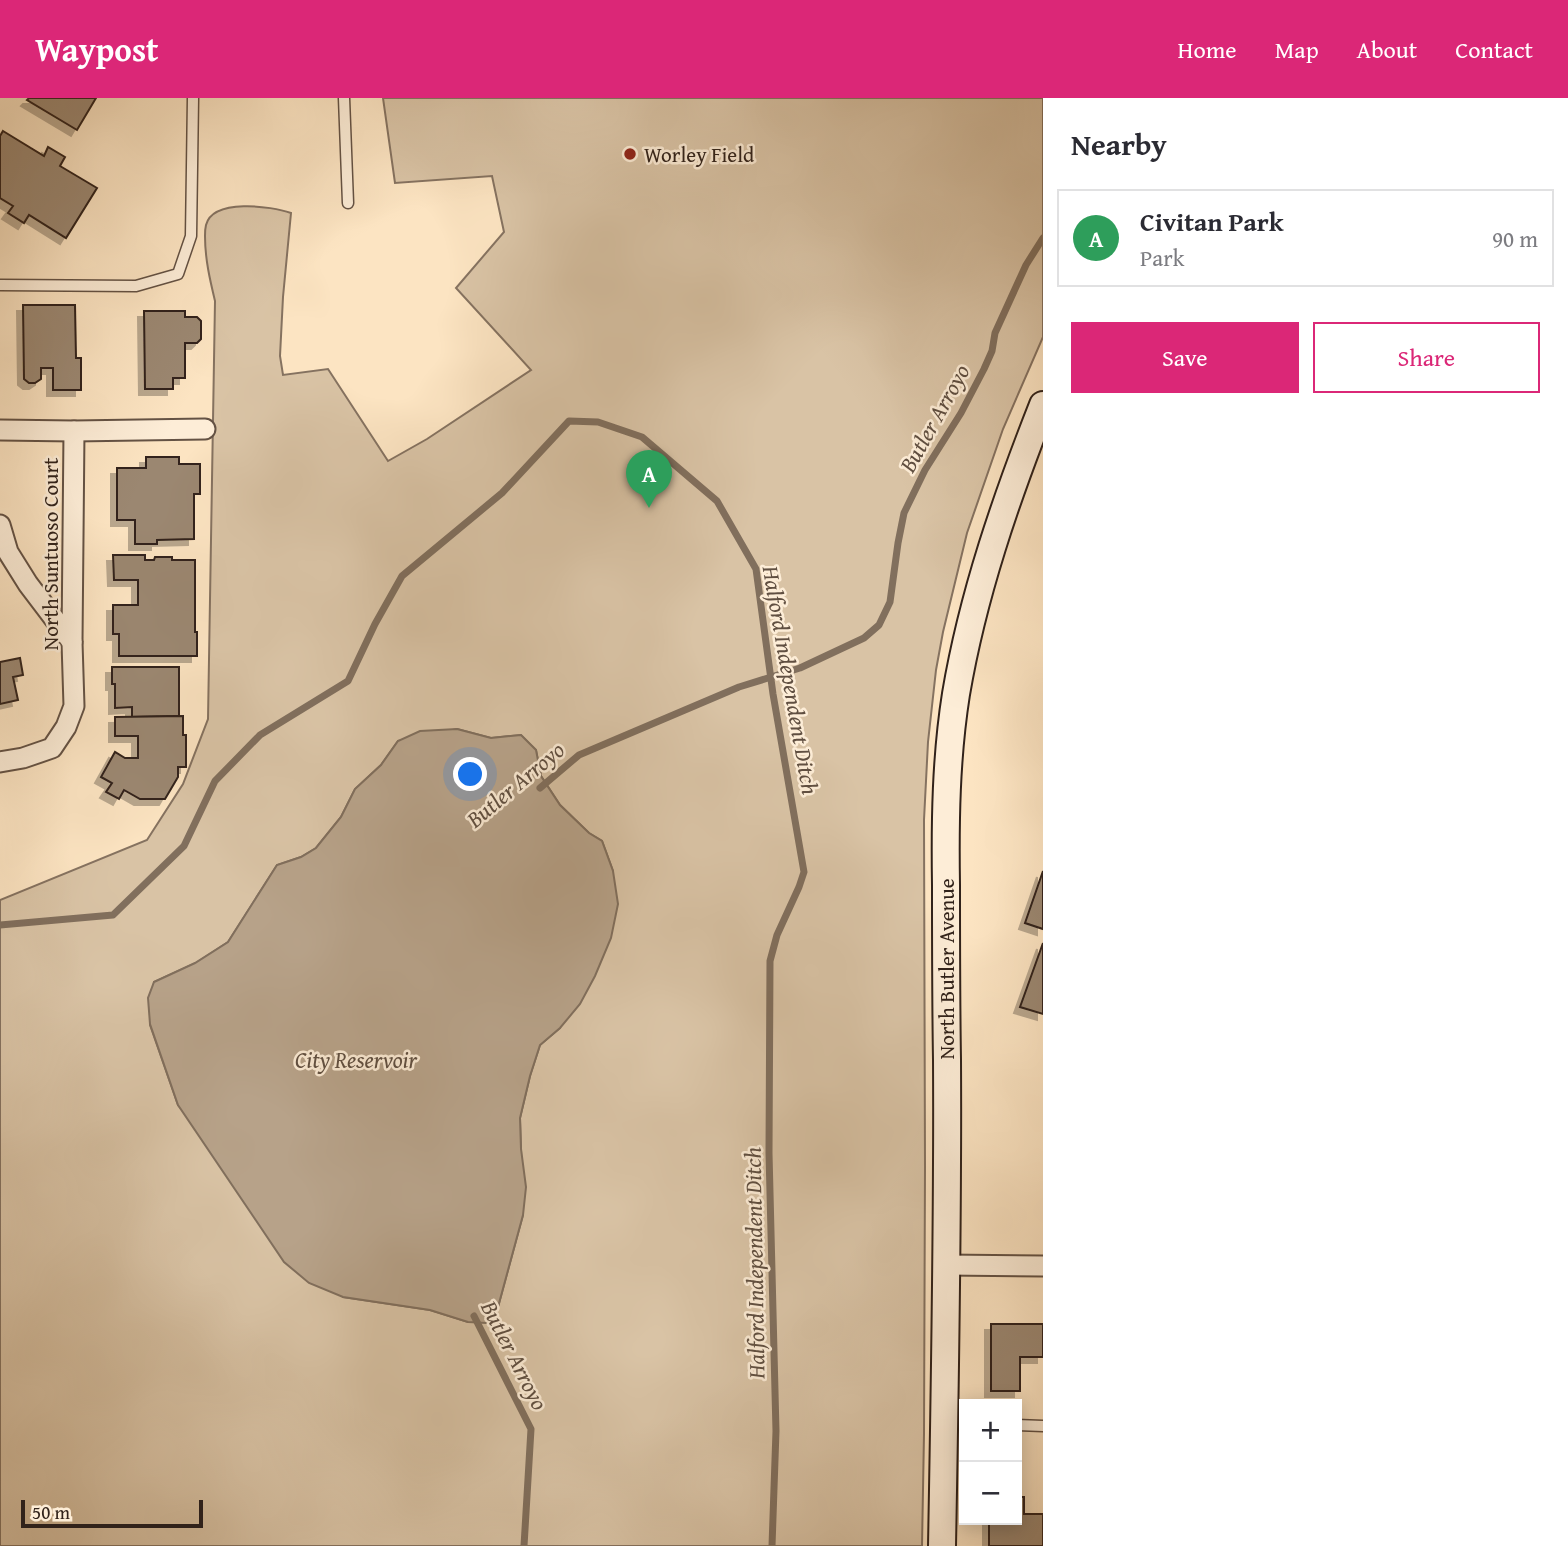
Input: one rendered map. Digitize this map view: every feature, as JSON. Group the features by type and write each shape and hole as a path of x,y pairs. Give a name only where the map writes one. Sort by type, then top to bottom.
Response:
{"main road":[{"name":"North Butler Avenue","path":"942,1546 949,1424 945,1265 946,826 951,731 967,636 990,550 1003,508 1043,405"}],"street":[{"name":"North Suntuoso Court","path":"0,762 23,758 52,748 66,727 74,706 74,431 205,429"},
{"path":"0,430 74,431"},
{"path":"0,525 9,552 28,583 72,642"},
{"path":"945,1265 1043,1266"}],"lane":[{"path":"0,285 136,286 178,274 191,236 193,98"},
{"path":"344,98 348,203"},
{"path":"1022,1425 1043,1426"}],"shaded area":[{"path":"383,98 1043,98 1043,337 1003,429 967,533 943,632 928,742 924,820 922,1546 0,1546 0,900 147,840 183,784 208,719 215,301 206,253 206,225 211,216 231,207 270,208 291,213 280,356 283,375 328,369 388,461 427,439 531,370 456,288 504,232 492,176 395,183","holes":["457,729 491,738 521,735 536,750 541,776 560,805 589,833 602,841 613,871 560,1028 540,1045 530,1076 520,1118 523,1215 495,1318 468,1322 430,1310 343,1297 178,1105 150,1025 154,982 196,963 228,942 277,865 301,857 316,848 341,817 355,789 381,765 398,741"]}],"water":[{"name":"City Reservoir","path":"457,729 491,738 521,735 536,750 541,776 560,805 589,833 602,841 613,871 618,904 611,938 595,976 580,1004 560,1028 540,1045 530,1076 520,1118 526,1187 523,1215 495,1318 486,1323 468,1322 430,1310 343,1297 309,1283 284,1262 178,1105 150,1024 148,998 154,982 195,963 228,942 277,865 301,857 316,848 341,817 355,789 381,765 398,741 420,731"}],"building":[{"path":"96,98 77,130 27,100"},
{"path":"3,131 44,156 48,147 65,157 60,166 97,188 66,238 29,215 24,223 8,213 13,206 0,198 0,136"},
{"path":"23,305 75,305 76,358 81,358 81,390 53,390 53,368 41,368 41,379 35,383 24,379"},
{"path":"144,311 185,311 185,317 197,317 201,321 201,339 197,343 185,343 185,378 173,378 173,389 145,389"},
{"path":"146,457 179,457 179,464 200,464 200,494 194,494 194,539 157,540 157,544 135,544 135,520 117,520 117,468 146,468"},
{"path":"113,555 145,555 145,560 172,557 172,560 195,560 197,656 119,656 119,634 113,634 113,605 138,605 138,580 114,580"},
{"path":"20,658 23,675 13,677 18,700 0,704 0,662"},
{"path":"112,667 179,667 179,716 132,717 132,707 115,708"},
{"path":"183,716 186,767 178,767 178,777 165,799 140,799 124,790 119,799 106,792 112,783 101,777 115,752 125,758 138,758 138,736 115,736 115,717"},
{"path":"1043,871 1043,929 1025,923"},
{"path":"1043,943 1043,1014 1020,1007"},
{"path":"991,1324 1043,1324 1043,1357 1020,1357 1020,1391 991,1391"},
{"path":"1022,1497 1024,1514 1043,1514 1043,1546 989,1546 989,1525 1022,1525"}],"waterway":[{"name":"Butler Arroyo","path":"540,788 579,755 739,687 800,668 864,638 879,625 890,602 904,513 925,470 961,413 984,369 992,351 995,333 1026,265 1043,238"},
{"name":"Halford Independent Ditch","path":"0,925 113,915 184,846 215,781 260,735 348,681 402,576 502,493 569,421 598,422 642,437 717,501 756,569 773,694 804,872 777,935 770,961 769,1153 776,1431 772,1546"},
{"name":"Butler Arroyo","path":"474,1316 531,1429 524,1546"}],"place":[{"name":"Worley Field","path":"630,154"},
{"name":"Civitan Park","path":"649,508"}]}
